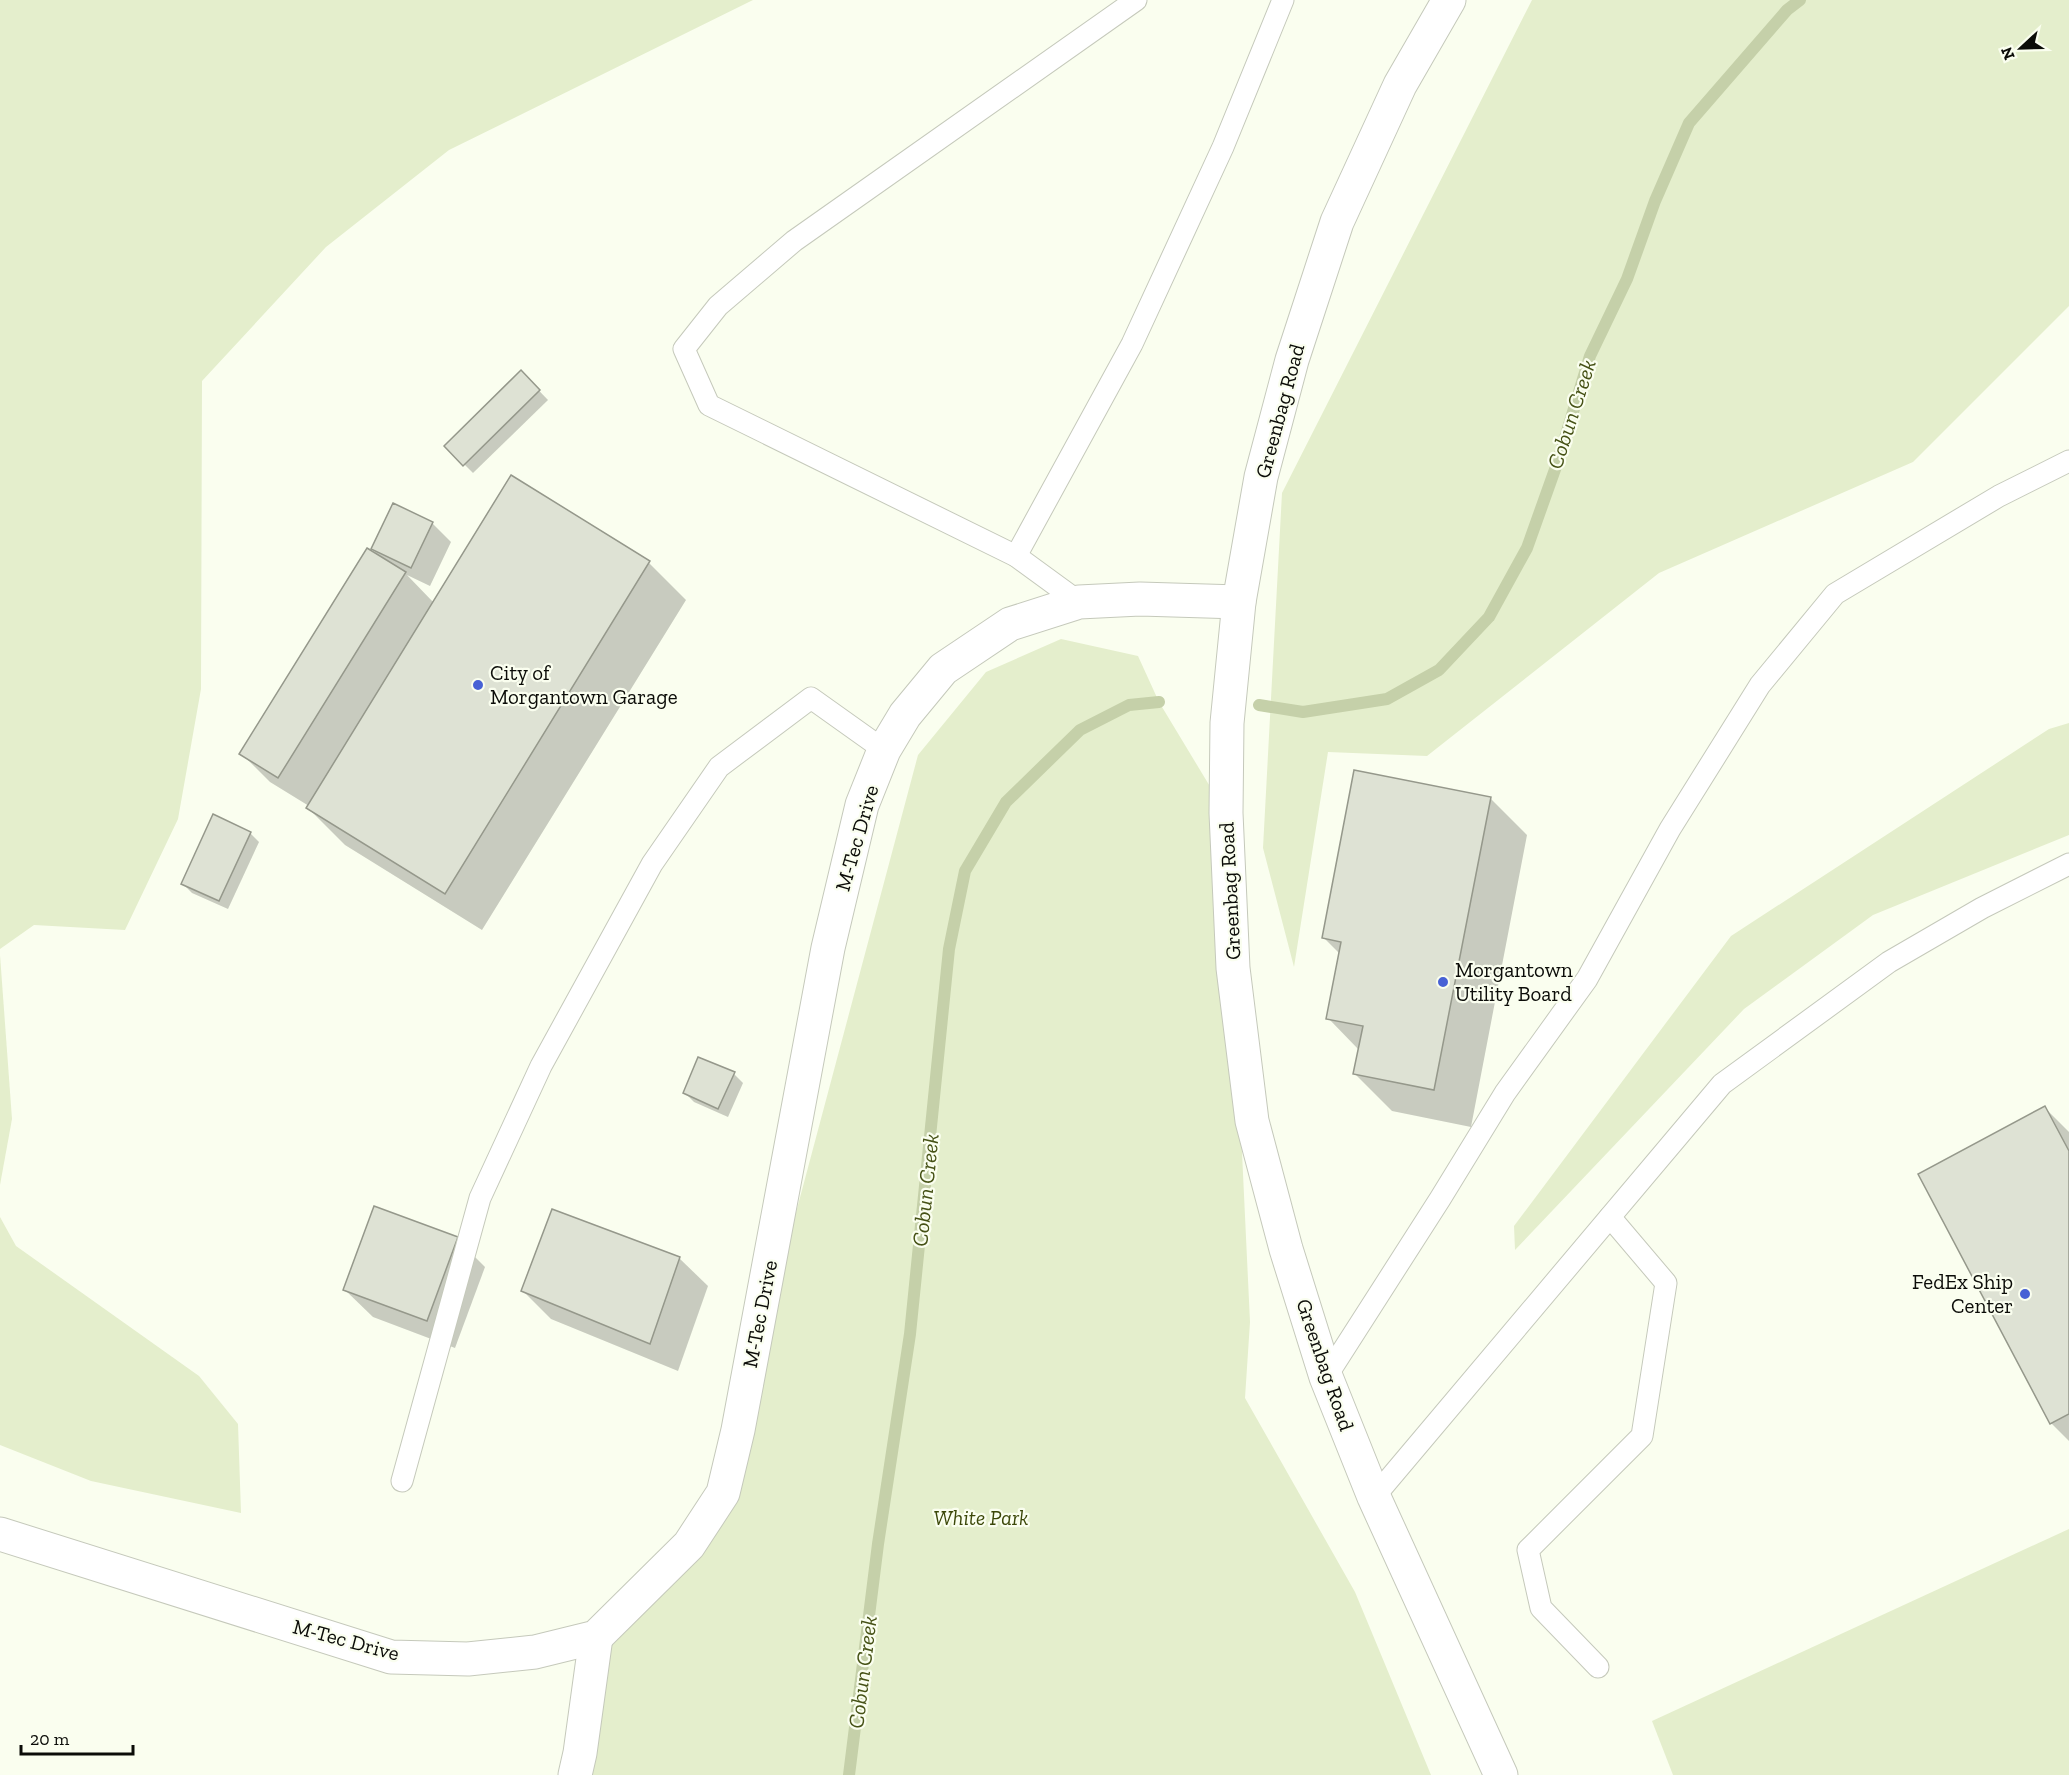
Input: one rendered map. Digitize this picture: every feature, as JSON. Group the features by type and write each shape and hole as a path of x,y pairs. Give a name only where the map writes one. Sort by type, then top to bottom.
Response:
{"street":[{"name":"Greenbag Road","path":"1449,0 1400,85 1337,222 1292,360 1264,466 1239,602 1227,723 1226,813 1233,968 1252,1120 1286,1249 1326,1377 1374,1497 1501,1775"},
{"name":"M-Tec Drive","path":"0,1534 391,1657 468,1659 535,1652 596,1637 689,1545 723,1493 738,1430 828,948 862,805 884,750 904,715 943,669 1010,624 1079,602 1140,599 1239,602"},
{"path":"575,1775 596,1637"}],"lane":[{"path":"1079,602 1016,556 709,405 684,349 718,306 794,241 1136,0"},
{"path":"1016,556 1132,344 1223,147 1283,0"},
{"path":"1326,1377 1505,1093 1587,979 1670,829 1760,685 1835,594 1999,496 2069,461"},
{"path":"402,1481 480,1198 541,1066 652,864 718,767 811,698 884,750"},
{"path":"1374,1497 1722,1084 1889,962 1982,908 2069,864"},
{"path":"1598,1667 1540,1608 1528,1550 1642,1436 1666,1283 1610,1217"}],"green space":[{"path":"0,0 753,0 449,150 326,247 202,381 201,689 178,819 125,930 34,925 0,949"},
{"path":"1532,0 2069,0 2069,306 1913,462 1659,573 1427,756 1328,752 1294,967 1263,848 1282,493"},
{"name":"White Park","path":"1061,639 1138,656 1159,702 1226,813 1250,1322 1245,1398 1355,1592 1431,1775 562,1775 596,1637 689,1545 738,1430 918,755 986,672"},
{"path":"2069,723 2069,835 1873,915 1744,1009 1515,1250 1514,1226 1731,936 2049,729"},
{"path":"0,955 12,1119 0,1185"},
{"path":"0,1217 16,1246 199,1376 238,1424 241,1513 91,1481 0,1445"},
{"path":"2069,1529 2069,1775 1673,1775 1652,1721"}],"building":[{"path":"521,370 540,390 463,466 444,446"},
{"name":"City of Morgantown Garage","path":"511,475 650,561 445,894 306,808"},
{"path":"393,503 433,522 411,568 371,549"},
{"path":"367,548 406,572 278,778 239,754"},
{"path":"1354,770 1491,797 1434,1090 1353,1074 1363,1026 1326,1019 1341,942 1322,938"},
{"path":"213,814 251,832 219,901 181,884"},
{"path":"698,1057 735,1072 718,1109 683,1093"},
{"name":"FedEx Ship Center","path":"2045,1106 2069,1151 2069,1414 2050,1424 1918,1174"},
{"path":"374,1206 458,1237 427,1321 343,1290"},
{"path":"552,1209 680,1257 650,1344 521,1291"}],"waterway":[{"name":"Cobun Creek","path":"1259,705 1303,712 1387,699 1439,670 1489,617 1527,548 1558,461 1590,356 1627,279 1655,201 1689,123 1787,10 1800,0"},
{"name":"Cobun Creek","path":"849,1775 878,1544 910,1334 949,949 965,871 1006,802 1080,730 1129,705 1159,702"}],"place":[{"name":"City of Morgantown Garage","path":"478,685"},
{"name":"Morgantown Utility Board","path":"1443,982"},
{"name":"FedEx Ship Center","path":"2025,1294"}]}
